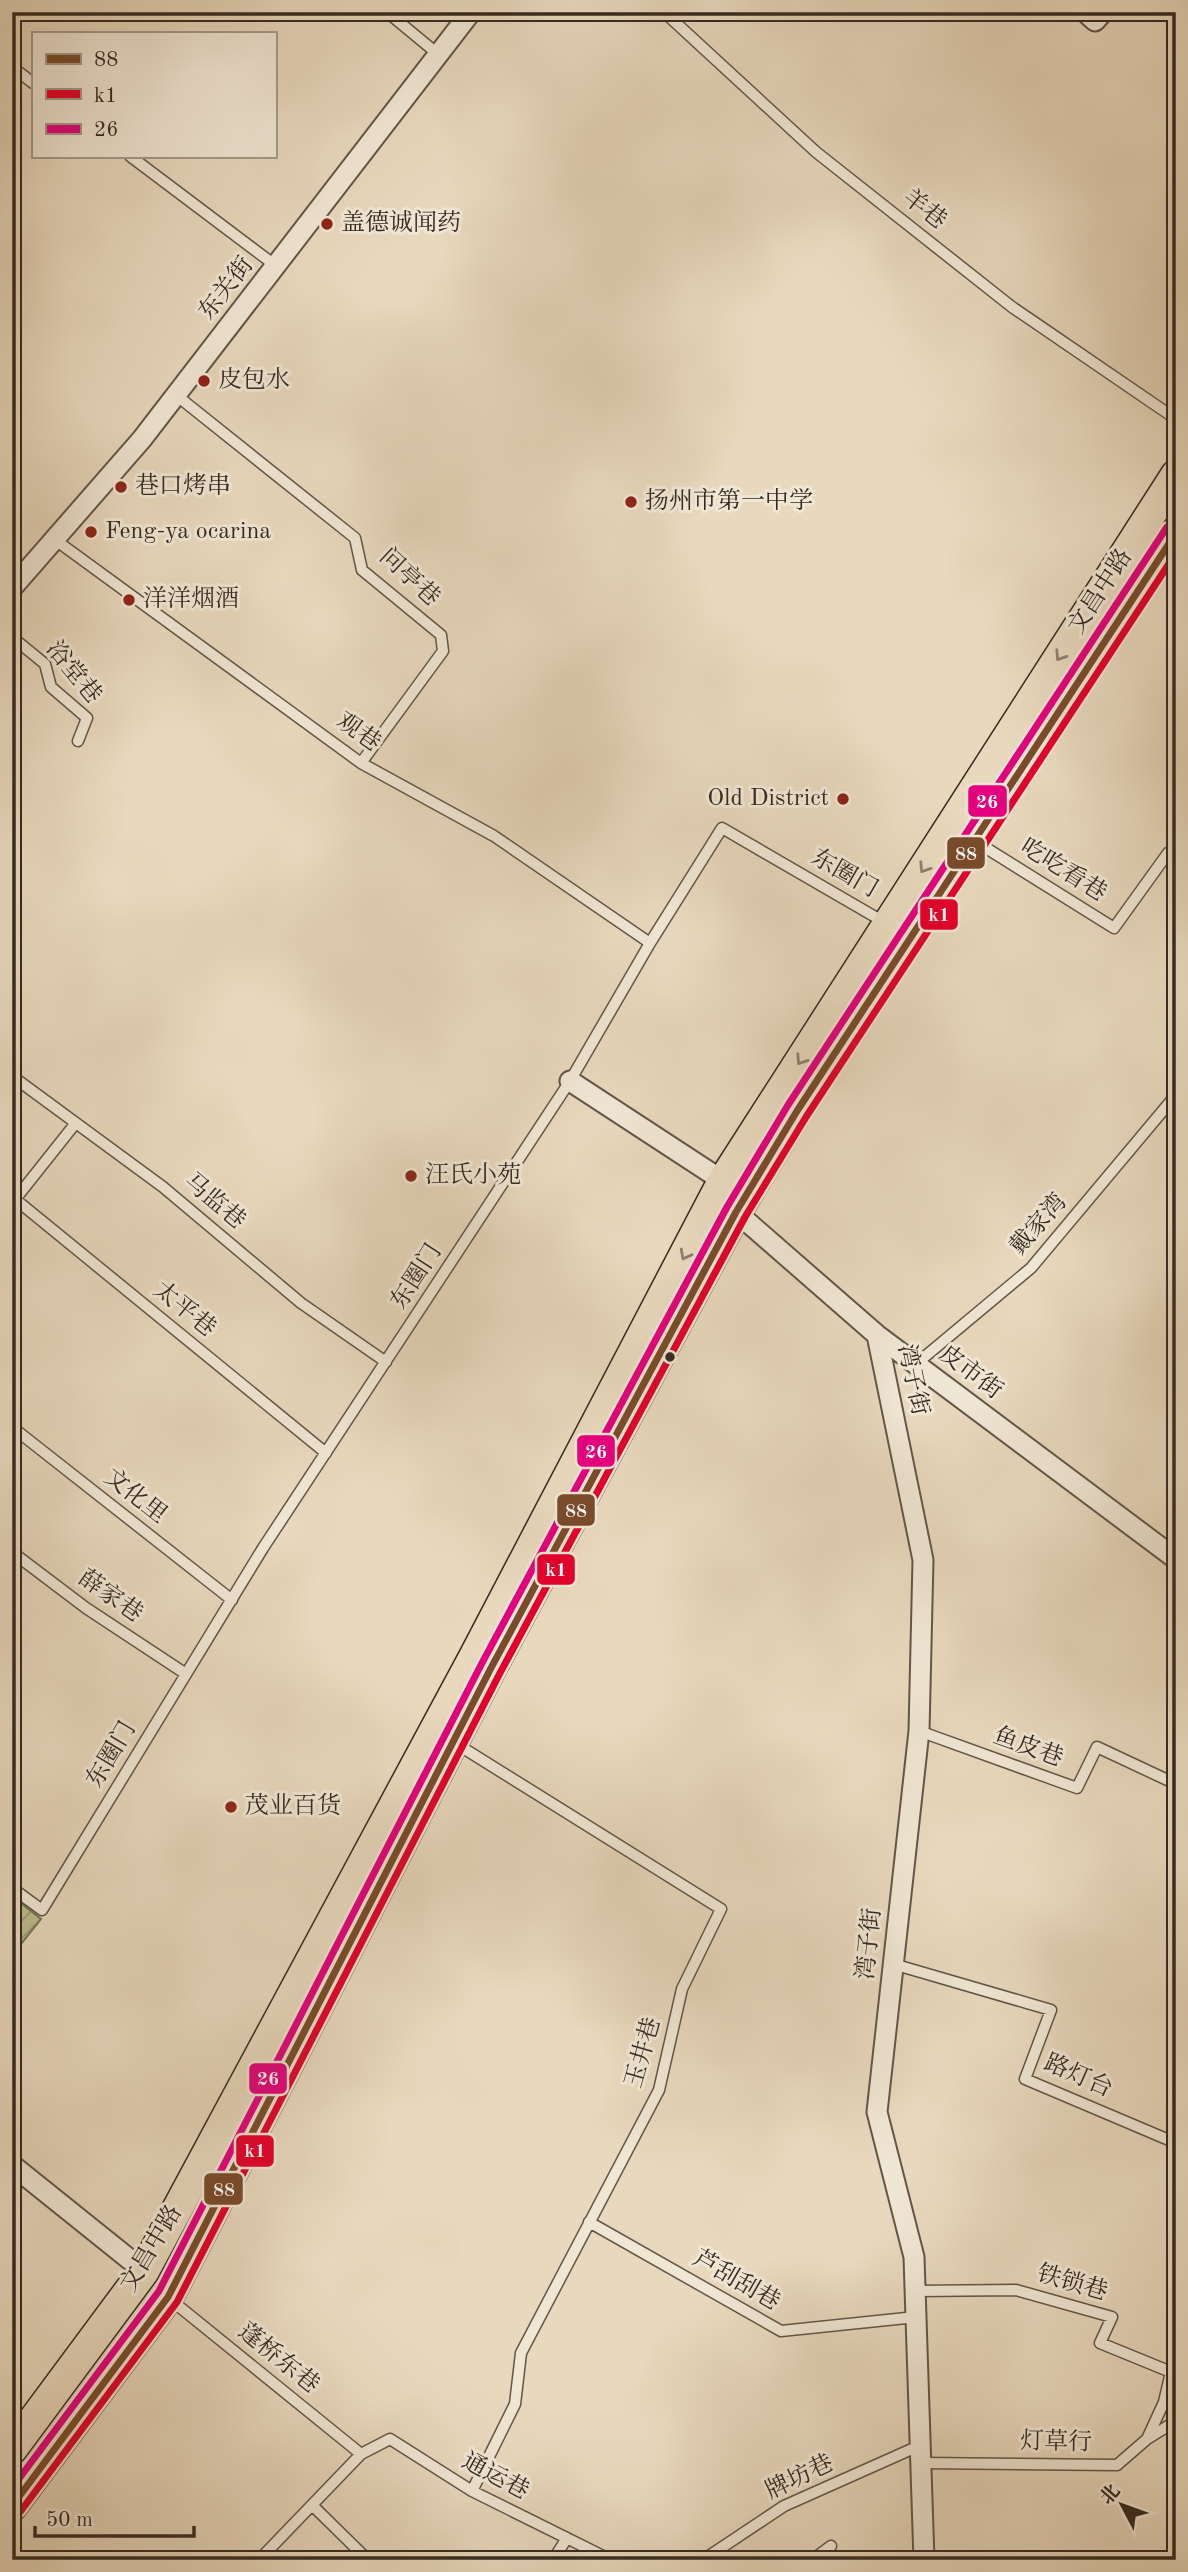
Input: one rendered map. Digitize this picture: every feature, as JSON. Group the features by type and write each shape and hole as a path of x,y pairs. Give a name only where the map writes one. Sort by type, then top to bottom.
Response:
{"main road":[{"name":"文昌中路","path":"12,2449 144,2271 474,1657 723,1181 1176,475"},
{"name":"文昌中路","path":"12,2506 168,2297 453,1742 736,1212 797,1111 1176,533"}],"street":[{"name":"东关街","path":"14,582 142,439 471,12"},
{"path":"1085,12 1095,21 1103,12"},
{"path":"570,1081 723,1181"},
{"name":"皮市街","path":"723,1181 736,1212 877,1335 1176,1559"},
{"name":"湾子街","path":"877,1335 923,1560 919,1731 877,2112 914,2257 924,2560"},
{"path":"12,2165 144,2271"}],"lane":[{"path":"387,12 439,55"},
{"name":"羊巷","path":"664,12 816,152 1012,307 1176,419"},
{"path":"12,67 32,82"},
{"path":"133,158 276,266"},
{"name":"问亭巷","path":"176,395 355,538 362,570 441,635 443,652 361,763"},
{"name":"观巷","path":"54,539 361,763 494,836 650,943"},
{"name":"浴堂巷","path":"12,637 45,664 51,687 86,718 78,741"},
{"name":"东圈门","path":"12,1888 42,1910 232,1600 570,1081 650,943 722,828 888,924"},
{"name":"吃吃看巷","path":"974,840 1114,928 1168,853 1176,859"},
{"name":"马监巷","path":"12,1076 163,1187 301,1303 386,1362"},
{"name":"戴家湾","path":"916,1364 1031,1268 1176,1095"},
{"path":"14,1201 75,1124"},
{"name":"太平巷","path":"14,1201 326,1453"},
{"name":"文化里","path":"12,1427 232,1600"},
{"name":"薛家巷","path":"12,1552 86,1608 186,1674"},
{"name":"鱼皮巷","path":"919,1731 1077,1788 1097,1747 1176,1784"},
{"name":"玉井巷","path":"453,1742 722,1909 682,1989 659,2090 521,2353 515,2404 472,2491"},
{"name":"路灯台","path":"893,1964 1051,2010 1026,2079 1176,2143"},
{"name":"芦刮刮巷","path":"589,2222 780,2331 916,2317"},
{"name":"铁锁巷","path":"915,2291 1016,2290 1112,2317 1100,2343 1174,2369"},
{"name":"蓬桥东巷","path":"168,2297 361,2454"},
{"path":"1147,2439 1164,2402 1174,2369"},
{"name":"灯草行","path":"921,2454 1117,2465 1147,2439 1176,2421"},
{"name":"通运巷","path":"361,2454 390,2439 472,2491 611,2560"},
{"path":"259,2560 361,2454"},
{"name":"牌坊巷","path":"703,2560 784,2506 921,2454"},
{"path":"312,2505 368,2560"},
{"path":"552,2560 567,2538"},
{"path":"812,2560 831,2546"}],"green space":[{"path":"12,1896 41,1919 21,1944 12,1936"}],"transit line":[{"name":"26","path":"12,2488 159,2291 482,1663 727,1207 788,1105 1167,527"},
{"name":"88","path":"12,2506 168,2297 491,1668 736,1212 797,1111 1176,533"},
{"name":"k1","path":"20,2512 177,2302 500,1673 745,1217 806,1117 1176,553"}],"place":[{"name":"盖德诚闻药","path":"327,224"},
{"name":"皮包水","path":"204,381"},
{"name":"巷口烤串","path":"121,487"},
{"name":"扬州市第一中学","path":"631,502"},
{"name":"Feng-ya ocarina","path":"91,532"},
{"name":"洋洋烟酒","path":"129,600"},
{"name":"Old District","path":"843,799"},
{"name":"汪氏小苑","path":"411,1176"},
{"name":"茂业百货","path":"231,1807"}]}
